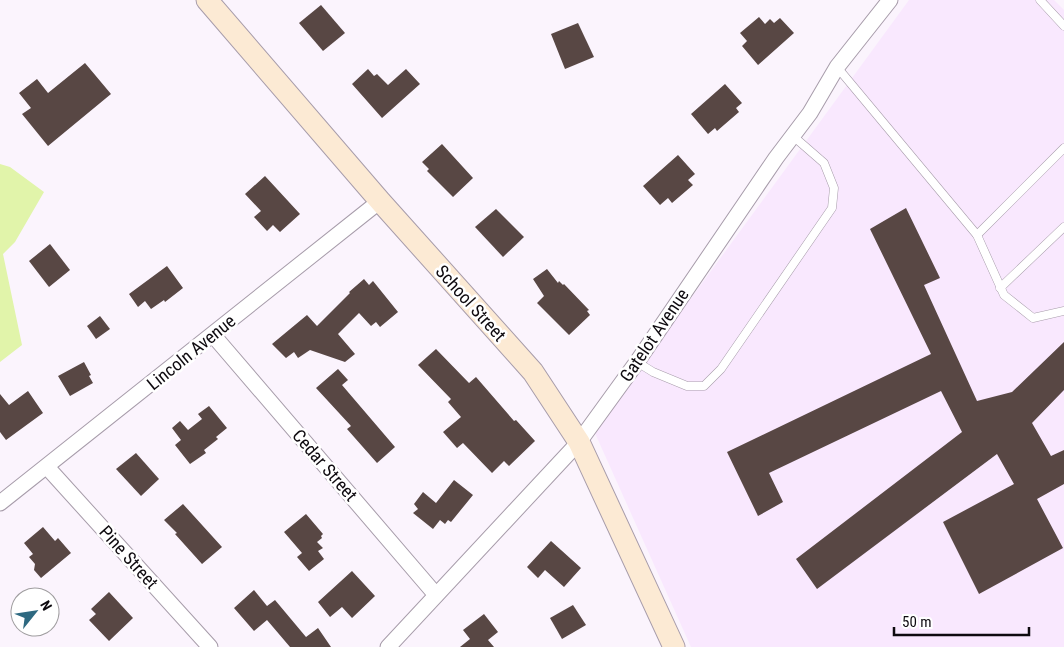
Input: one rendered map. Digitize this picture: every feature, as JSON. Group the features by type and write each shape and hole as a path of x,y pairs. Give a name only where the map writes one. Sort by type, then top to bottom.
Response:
{"street":[{"name":"School Street","path":"206,0 380,201 533,372 580,442 674,647"},
{"name":"Gatelot Avenue","path":"388,647 580,442 637,362 765,173 810,113 837,67 890,0"},
{"name":"Lincoln Avenue","path":"0,503 380,201"},
{"name":"Cedar Street","path":"213,335 436,595"},
{"name":"Pine Street","path":"47,467 210,647"}],"lane":[{"path":"1040,0 1064,26"},
{"path":"837,67 977,235 1004,296 1033,318 1064,311"},
{"path":"637,362 653,372 687,386 704,386 721,369 832,208 834,188 824,163 793,136"},
{"path":"977,235 1064,148"},
{"path":"1000,288 1064,227"}],"shaded area":[{"path":"909,0 1054,0 1064,10 1064,647 691,647 594,431"}],"green space":[{"path":"0,164 10,167 44,192 15,242 3,254 22,345 0,362"}],"building":[{"path":"321,5 345,33 323,51 299,23"},
{"path":"759,17 765,24 770,19 774,23 780,18 794,33 758,65 742,46 747,41 740,33"},
{"path":"578,23 594,57 565,69 551,34"},
{"path":"85,63 111,94 48,146 22,114 31,108 19,93 37,79 48,93"},
{"path":"368,69 374,76 377,74 388,85 406,69 420,84 382,118 352,84"},
{"path":"725,84 742,103 736,108 739,112 717,131 715,128 708,134 691,114"},
{"path":"442,144 473,178 453,197 427,171 429,169 422,162"},
{"path":"678,155 695,174 688,180 693,185 672,203 668,198 660,205 643,186"},
{"path":"265,176 300,214 280,232 273,225 267,231 254,217 261,211 245,194"},
{"path":"906,208 940,278 924,285 977,401 1012,392 1064,342 1064,390 1032,423 1051,456 1064,450 1064,484 1037,499 1063,548 979,594 943,522 1014,484 997,454 817,589 796,559 962,432 941,391 769,473 783,502 758,516 727,452 931,354 870,229"},
{"path":"496,209 524,237 503,257 475,227"},
{"path":"50,244 70,270 49,287 29,261"},
{"path":"167,266 183,288 165,302 164,300 151,309 145,301 138,307 129,294"},
{"path":"547,269 558,283 559,281 564,284 589,310 587,311 590,315 569,335 537,303 544,296 533,279"},
{"path":"364,279 369,285 373,281 398,312 380,327 376,322 371,326 359,313 338,334 355,354 345,362 310,350 298,358 294,352 286,358 272,344 307,315 317,326"},
{"path":"100,316 110,329 96,339 87,326"},
{"path":"436,349 469,383 476,377 514,421 516,420 535,441 509,466 504,461 492,473 463,443 457,448 443,432 461,417 448,402 451,399 418,365"},
{"path":"84,362 93,383 70,396 58,376"},
{"path":"338,369 348,380 342,385 395,447 377,463 347,429 351,426 316,388"},
{"path":"28,391 43,413 6,440 0,432 0,394 9,405"},
{"path":"209,406 227,428 216,437 218,439 204,450 206,453 190,464 175,445 181,440 172,428 180,421 188,430 202,419 198,414"},
{"path":"136,453 159,479 141,496 116,469"},
{"path":"454,480 473,495 451,522 448,520 445,524 440,520 433,529 413,513 418,509 414,504 423,492 436,503"},
{"path":"183,504 222,547 202,564 164,520"},
{"path":"306,514 323,534 322,538 317,542 323,548 318,551 324,559 309,571 297,557 302,553 284,532"},
{"path":"43,527 55,541 58,538 71,553 41,578 34,570 35,564 29,557 33,554 24,543"},
{"path":"551,541 581,568 564,587 545,570 538,578 527,567"},
{"path":"352,571 375,596 352,618 342,607 330,617 318,602"},
{"path":"254,590 267,606 275,600 306,637 318,628 331,647 290,647 267,620 254,631 234,608"},
{"path":"109,592 133,618 109,641 89,620 96,614 91,609"},
{"path":"573,605 586,625 562,639 550,618"},
{"path":"484,614 498,632 488,640 494,647 460,647 470,639 463,630"}]}
